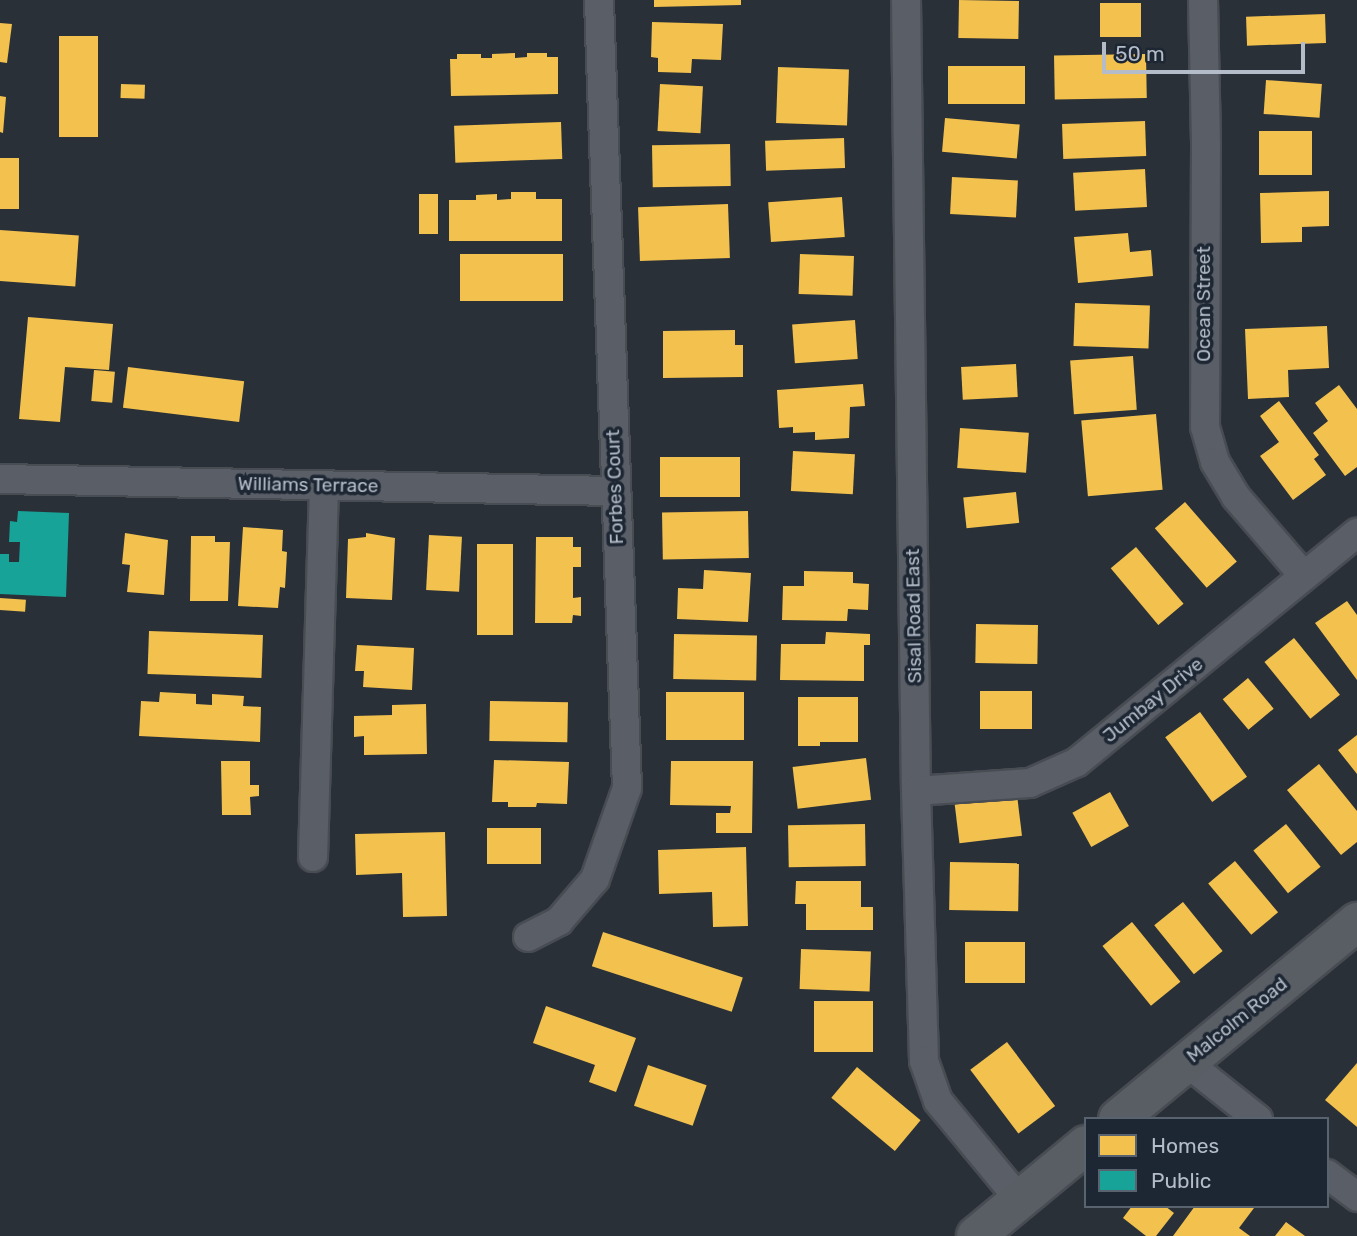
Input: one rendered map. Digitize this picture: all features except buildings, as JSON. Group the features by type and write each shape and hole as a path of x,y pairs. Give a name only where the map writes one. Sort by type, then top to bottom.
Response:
{"street":[{"name":"Forbes Court","path":"528,937 559,921 595,878 627,788 599,0"},
{"name":"Sisal Road East","path":"906,0 916,791 924,1061 938,1101 1020,1200"},
{"name":"Ocean Street","path":"1203,0 1205,427 1215,462 1236,497 1304,576"},
{"name":"Williams Terrace","path":"0,479 615,491"},
{"path":"313,858 324,485"},
{"name":"Jumbay Drive","path":"916,791 1030,783 1077,762 1357,533"},
{"name":"Malcolm Road","path":"1120,1117 1357,922"},
{"path":"1186,1062 1255,1117"},
{"path":"976,1236 1084,1147"},
{"path":"1329,1176 1357,1197"}]}
